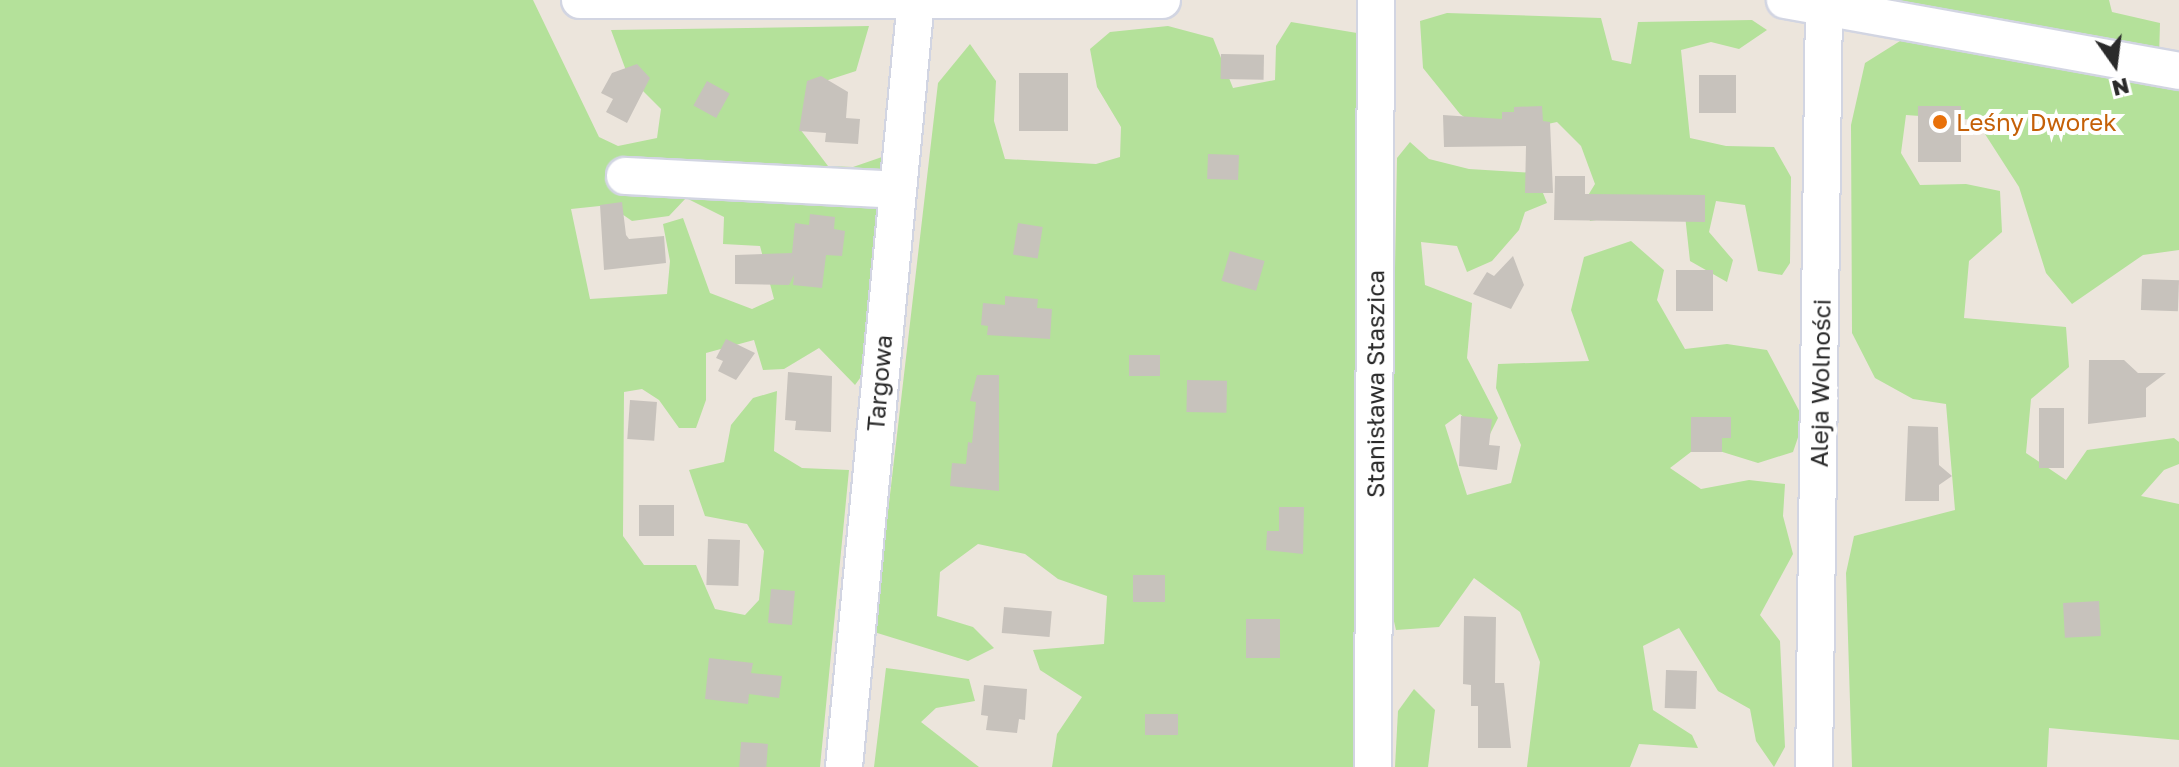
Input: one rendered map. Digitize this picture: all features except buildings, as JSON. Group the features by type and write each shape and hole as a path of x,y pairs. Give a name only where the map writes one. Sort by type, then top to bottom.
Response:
{"street":[{"path":"580,0 1162,0"},
{"name":"Stanisława Staszica","path":"1373,767 1376,0"},
{"path":"1785,0 1825,2 2179,71"},
{"name":"Targowa","path":"844,767 917,2"},
{"name":"Aleja Wolności","path":"1814,767 1825,2"},
{"path":"625,176 898,190"}],"green space":[{"path":"0,0 533,0 599,137 618,146 657,138 661,109 628,76 611,30 869,26 856,71 816,84 800,129 828,166 853,167 882,157 863,374 855,385 819,348 784,369 763,370 754,340 706,353 706,400 696,428 679,428 659,400 642,389 624,392 623,536 644,565 696,565 715,609 745,615 759,600 764,551 747,524 705,516 689,470 724,462 731,425 753,398 777,391 774,451 802,468 849,470 820,767 0,767","holes":["686,198 724,217 723,244 760,246 774,299 752,309 710,293 683,218 663,224 670,261 667,294 590,299 571,209 609,205 632,221 669,216"]},
{"path":"1886,0 2109,0 2112,12 2160,23 2159,57"},
{"path":"1447,13 1601,18 1612,60 1631,64 1638,22 1752,20 1767,30 1739,49 1711,42 1681,50 1690,138 1726,146 1774,147 1791,177 1790,263 1782,275 1758,271 1745,205 1716,201 1709,232 1733,260 1727,282 1690,261 1684,206 1590,221 1584,202 1595,184 1581,146 1557,122 1490,136 1460,114 1423,68 1420,21"},
{"path":"1291,22 1363,34 1358,767 1052,767 1057,734 1082,697 1040,670 1033,650 1104,644 1107,596 1058,579 1025,554 978,544 940,572 937,616 973,627 994,648 968,661 874,632 938,83 970,44 996,81 994,121 1005,159 1096,164 1120,157 1121,127 1097,87 1090,49 1110,32 1168,26 1213,38 1233,88 1275,80 1276,46"},
{"path":"1908,36 2179,87 2179,250 2143,255 2072,304 2046,273 2019,187 1976,120 1906,115 1901,153 1920,185 1966,184 2000,191 2002,232 1969,261 1964,318 2066,327 2069,367 2031,399 2026,453 2066,480 2087,450 2174,438 2179,442 2179,464 2164,470 2141,496 2179,504 2179,740 2049,728 2047,767 1852,767 1846,573 1854,536 1955,510 1946,404 1913,399 1875,378 1852,333 1851,125 1865,63"},
{"path":"1410,142 1429,159 1469,169 1535,173 1547,203 1525,212 1519,230 1492,261 1467,272 1457,246 1421,242 1425,285 1472,303 1467,358 1498,418 1488,438 1460,414 1445,425 1467,495 1511,483 1521,445 1496,388 1498,364 1589,361 1571,310 1584,257 1631,241 1664,270 1657,300 1685,349 1727,344 1767,350 1804,420 1793,452 1758,463 1700,445 1670,468 1701,489 1749,480 1785,484 1783,516 1793,554 1760,615 1780,641 1785,747 1774,767 1756,741 1750,709 1718,691 1679,628 1643,646 1653,710 1692,735 1698,748 1639,744 1630,767 1527,767 1540,662 1520,612 1474,578 1439,627 1396,630 1389,600 1397,158"},
{"path":"886,668 969,679 975,701 936,708 921,722 979,767 874,767"},
{"path":"1414,689 1435,710 1428,767 1395,767 1398,711"}],"place":[{"name":"Leśny Dworek","path":"1940,122"}]}
